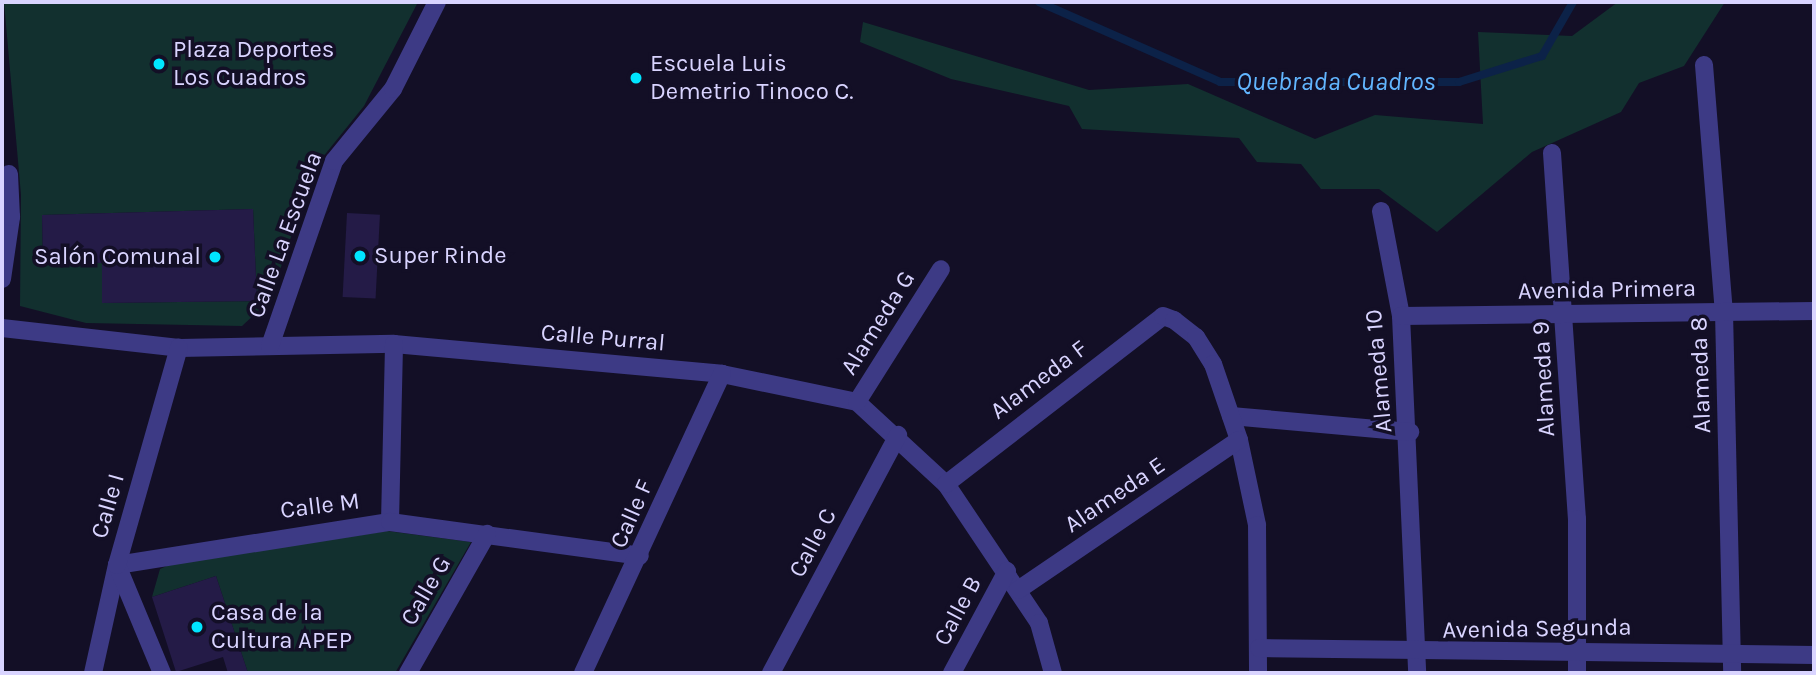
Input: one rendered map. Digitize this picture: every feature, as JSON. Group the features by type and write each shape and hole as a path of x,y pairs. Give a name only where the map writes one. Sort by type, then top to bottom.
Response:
{"street":[{"name":"Calle La Escuela","path":"270,346 334,161 393,89 437,2"},
{"name":"Alameda 8","path":"1703,65 1724,312 1731,515 1732,673"},
{"name":"Alameda 9","path":"1552,153 1577,519 1577,673"},
{"path":"2,279 11,217 9,174"},
{"name":"Alameda 10","path":"1381,211 1401,316 1410,432 1417,673"},
{"name":"Alameda G","path":"857,402 941,269"},
{"name":"Avenida Primera","path":"1401,316 1814,311"},
{"name":"Alameda F","path":"946,484 1163,316 1196,337 1231,416"},
{"name":"Calle Purral","path":"2,328 179,348 394,344 722,374 857,402 898,435 946,484 1007,571 1039,623 1053,673"},
{"path":"390,522 394,344"},
{"name":"Calle I","path":"162,673 117,565 179,348"},
{"name":"Calle F","path":"583,673 640,556 722,374"},
{"path":"1258,673 1257,525 1239,440 1231,416 1410,432"},
{"name":"Calle C","path":"771,673 898,435"},
{"name":"Alameda E","path":"1018,590 1239,440"},
{"name":"Calle M","path":"117,565 390,522 640,556"},
{"name":"Calle G","path":"408,673 487,534"},
{"path":"93,673 117,565"},
{"name":"Calle B","path":"952,673 1007,571"},
{"name":"Avenida Segunda","path":"1259,648 1417,654 1732,651 1814,655"}],"green space":[{"path":"4,2 418,2 364,106 314,168 270,300 242,326 86,323 20,306 21,195","holes":["253,209 257,301 102,303 102,263 43,261 42,215"]},
{"path":"1618,2 1725,2 1684,66 1639,83 1621,112 1532,152 1437,232 1379,189 1321,189 1301,164 1257,162 1239,138 1082,129 1069,106 951,79 860,42 863,22 1089,90 1188,84 1315,139 1375,115 1483,124 1478,32 1572,36"},
{"path":"387,531 471,542 395,673 248,673 216,576 152,597 160,569 171,564"}],"building":[{"path":"253,209 257,301 102,303 102,263 43,261 42,215"},
{"name":"Super Rinde","path":"347,213 380,215 376,299 343,297"},
{"name":"Casa de la Cultura APEP","path":"216,576 248,673 228,673 223,657 176,672 152,597"}],"waterway":[{"name":"Quebrada Cuadros","path":"1039,2 1220,82 1459,82 1542,56 1573,2"}],"place":[{"name":"Plaza Deportes Los Cuadros","path":"159,64"},
{"name":"Escuela Luis Demetrio Tinoco C.","path":"636,78"},
{"name":"Super Rinde","path":"360,256"},
{"name":"Salón Comunal","path":"215,257"},
{"name":"Casa de la Cultura APEP","path":"197,627"}]}
